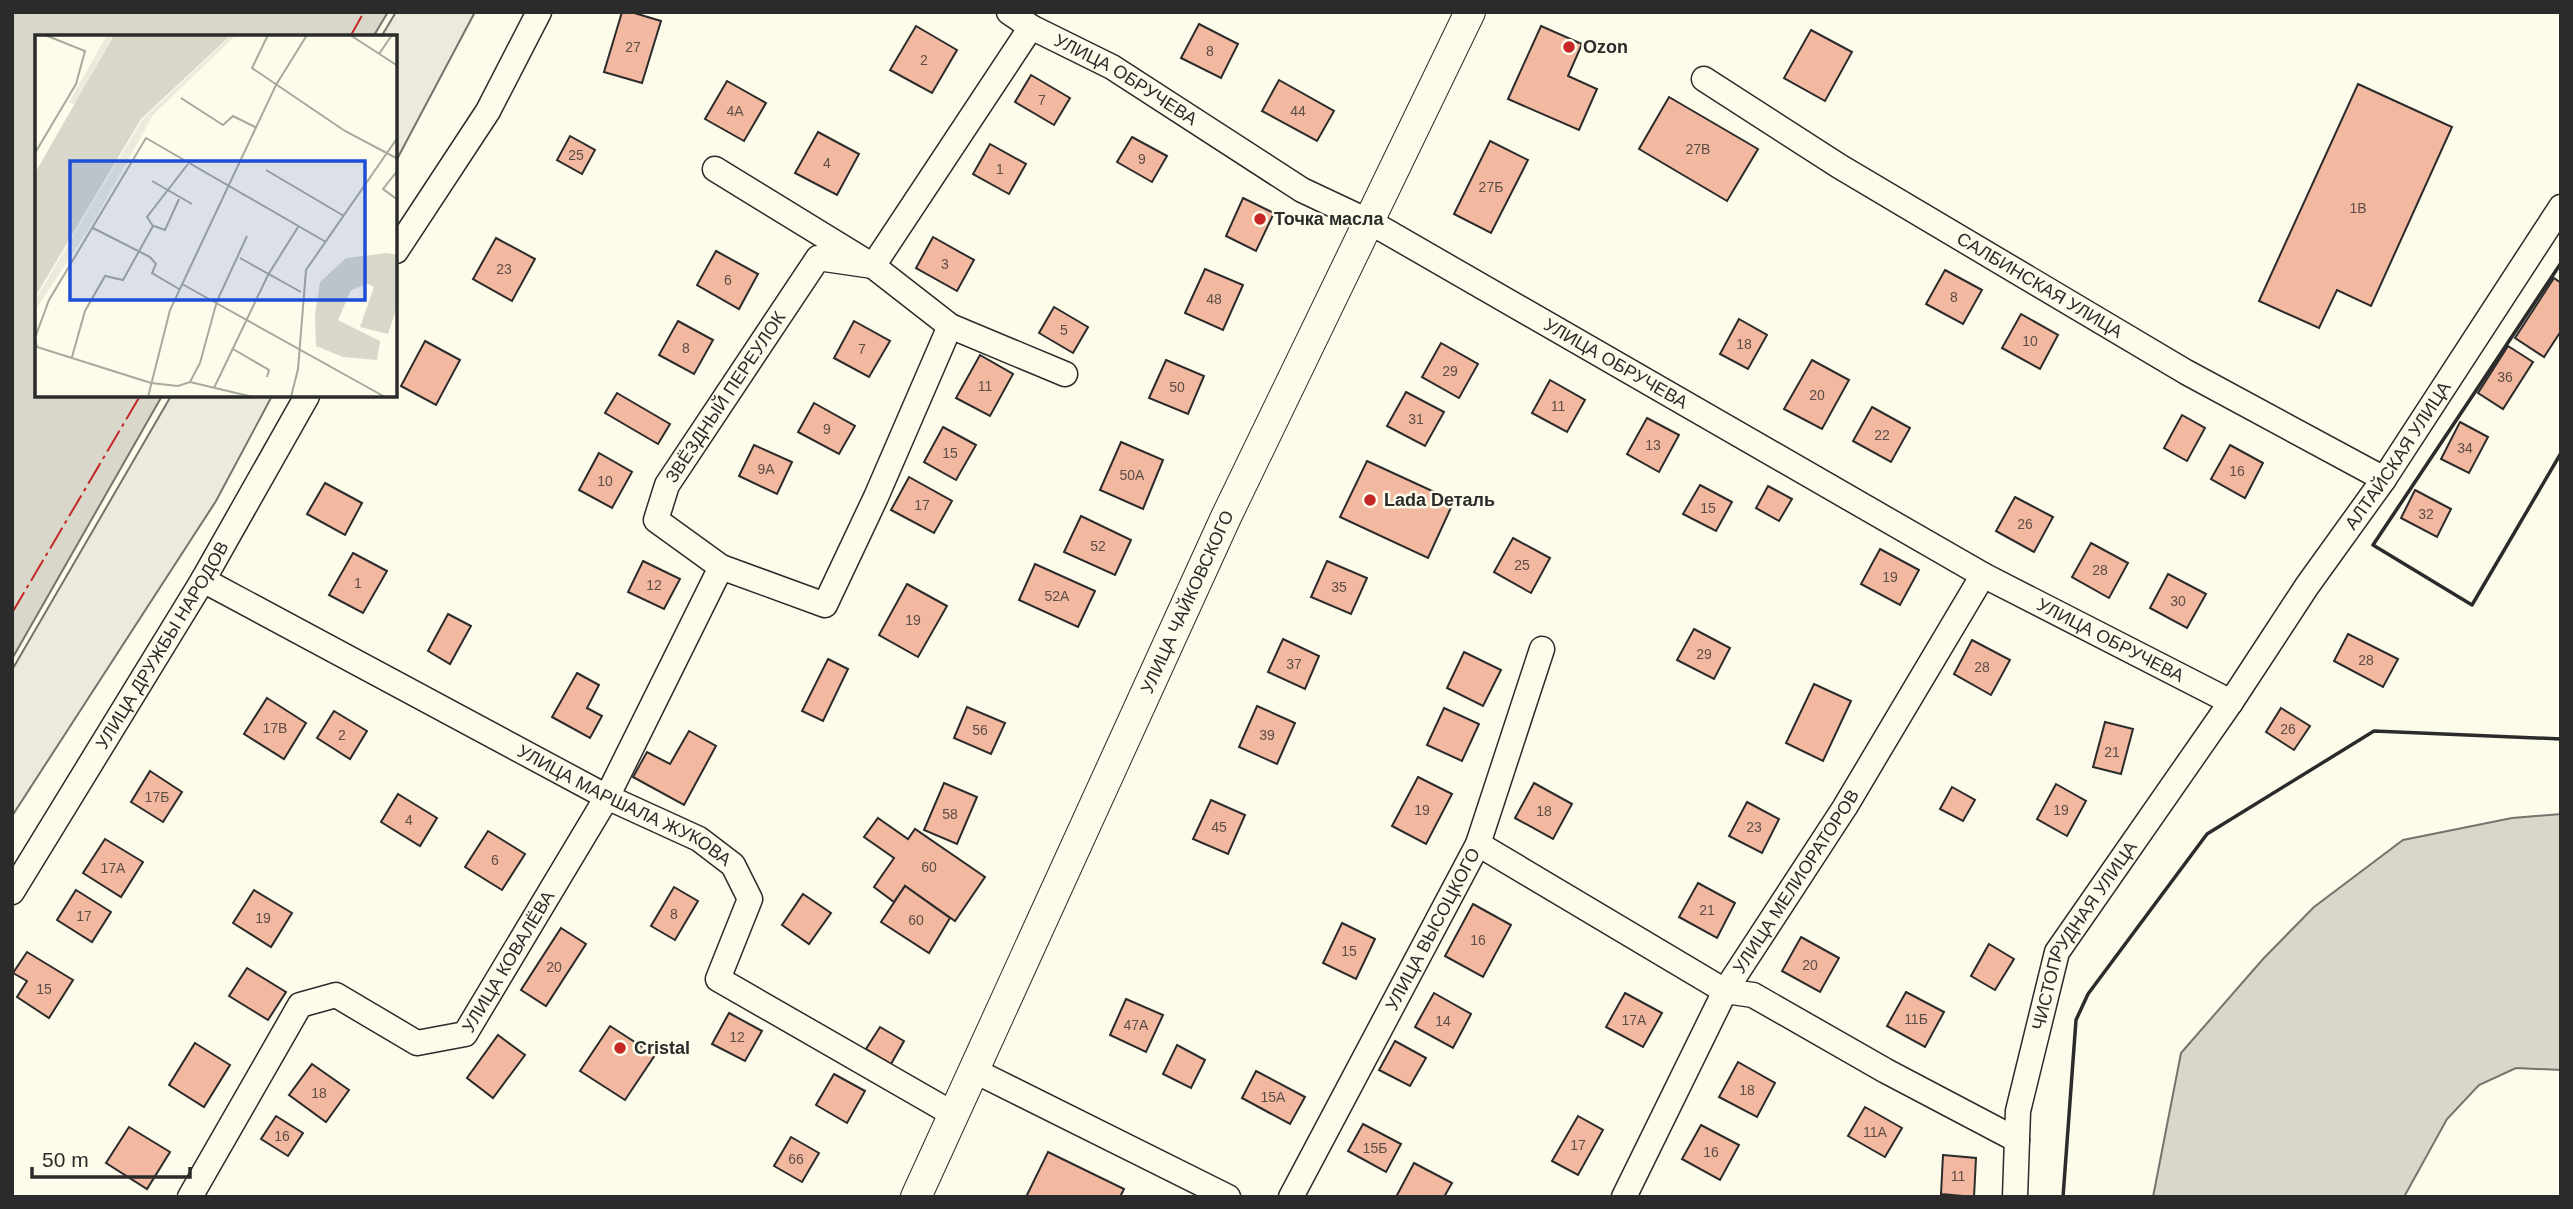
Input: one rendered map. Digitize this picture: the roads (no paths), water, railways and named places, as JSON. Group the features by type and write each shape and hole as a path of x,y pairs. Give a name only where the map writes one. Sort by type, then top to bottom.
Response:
{"main road":[{"name":"УЛИЦА ЧАЙКОВСКОГО","path":"916,1197 1226,517 1470,12"}],"street":[{"path":"397,249 488,111 539,12"},
{"name":"УЛИЦА ОБРУЧЕВА","path":"1009,12 1031,27 1112,67 1302,190 1370,222 1983,575 2231,702"},
{"path":"873,266 1031,27"},
{"name":"САЛБИНСКАЯ УЛИЦА","path":"1704,79 1839,166 2186,372 2384,479"},
{"name":"ЗВЁЗДНЫЙ ПЕРЕУЛОК","path":"715,169 873,266 950,326 1065,374"},
{"name":"АЛТАЙСКАЯ УЛИЦА","path":"2231,702 2307,586 2384,479 2561,207"},
{"name":"ЗВЁЗДНЫЙ ПЕРЕУЛОК","path":"873,266 818,258 667,485 656,520 721,567 825,604 876,497 950,326"},
{"name":"УЛИЦА ДРУЖБЫ НАРОДОВ","path":"12,892 203,580 306,397"},
{"path":"607,797 721,567"},
{"name":"УЛИЦА МЕЛИОРАТОРОВ","path":"1624,1197 1725,991 1845,807 1983,575"},
{"name":"УЛИЦА МАРШАЛА ЖУКОВА","path":"203,580 607,797 699,839 733,865 750,899 718,979 953,1114"},
{"name":"УЛИЦА ВЫСОЦКОГО","path":"1291,1197 1478,844 1542,649"},
{"name":"ЧИСТОПРУДНАЯ УЛИЦА","path":"2015,1197 2018,1111 2057,953 2231,702"},
{"name":"УЛИЦА КОВАЛЁВА","path":"190,1197 300,1005 336,995 417,1043 465,1034 607,797"},
{"path":"1478,844 1725,991 1753,995 1886,1071 2017,1140"},
{"path":"973,1070 1228,1197"}],"place":[{"name":"Ozon","path":"1569,47"},
{"name":"Точка масла","path":"1260,219"},
{"name":"Lada Dеталь","path":"1370,500"},
{"name":"Cristal","path":"620,1048"}]}
